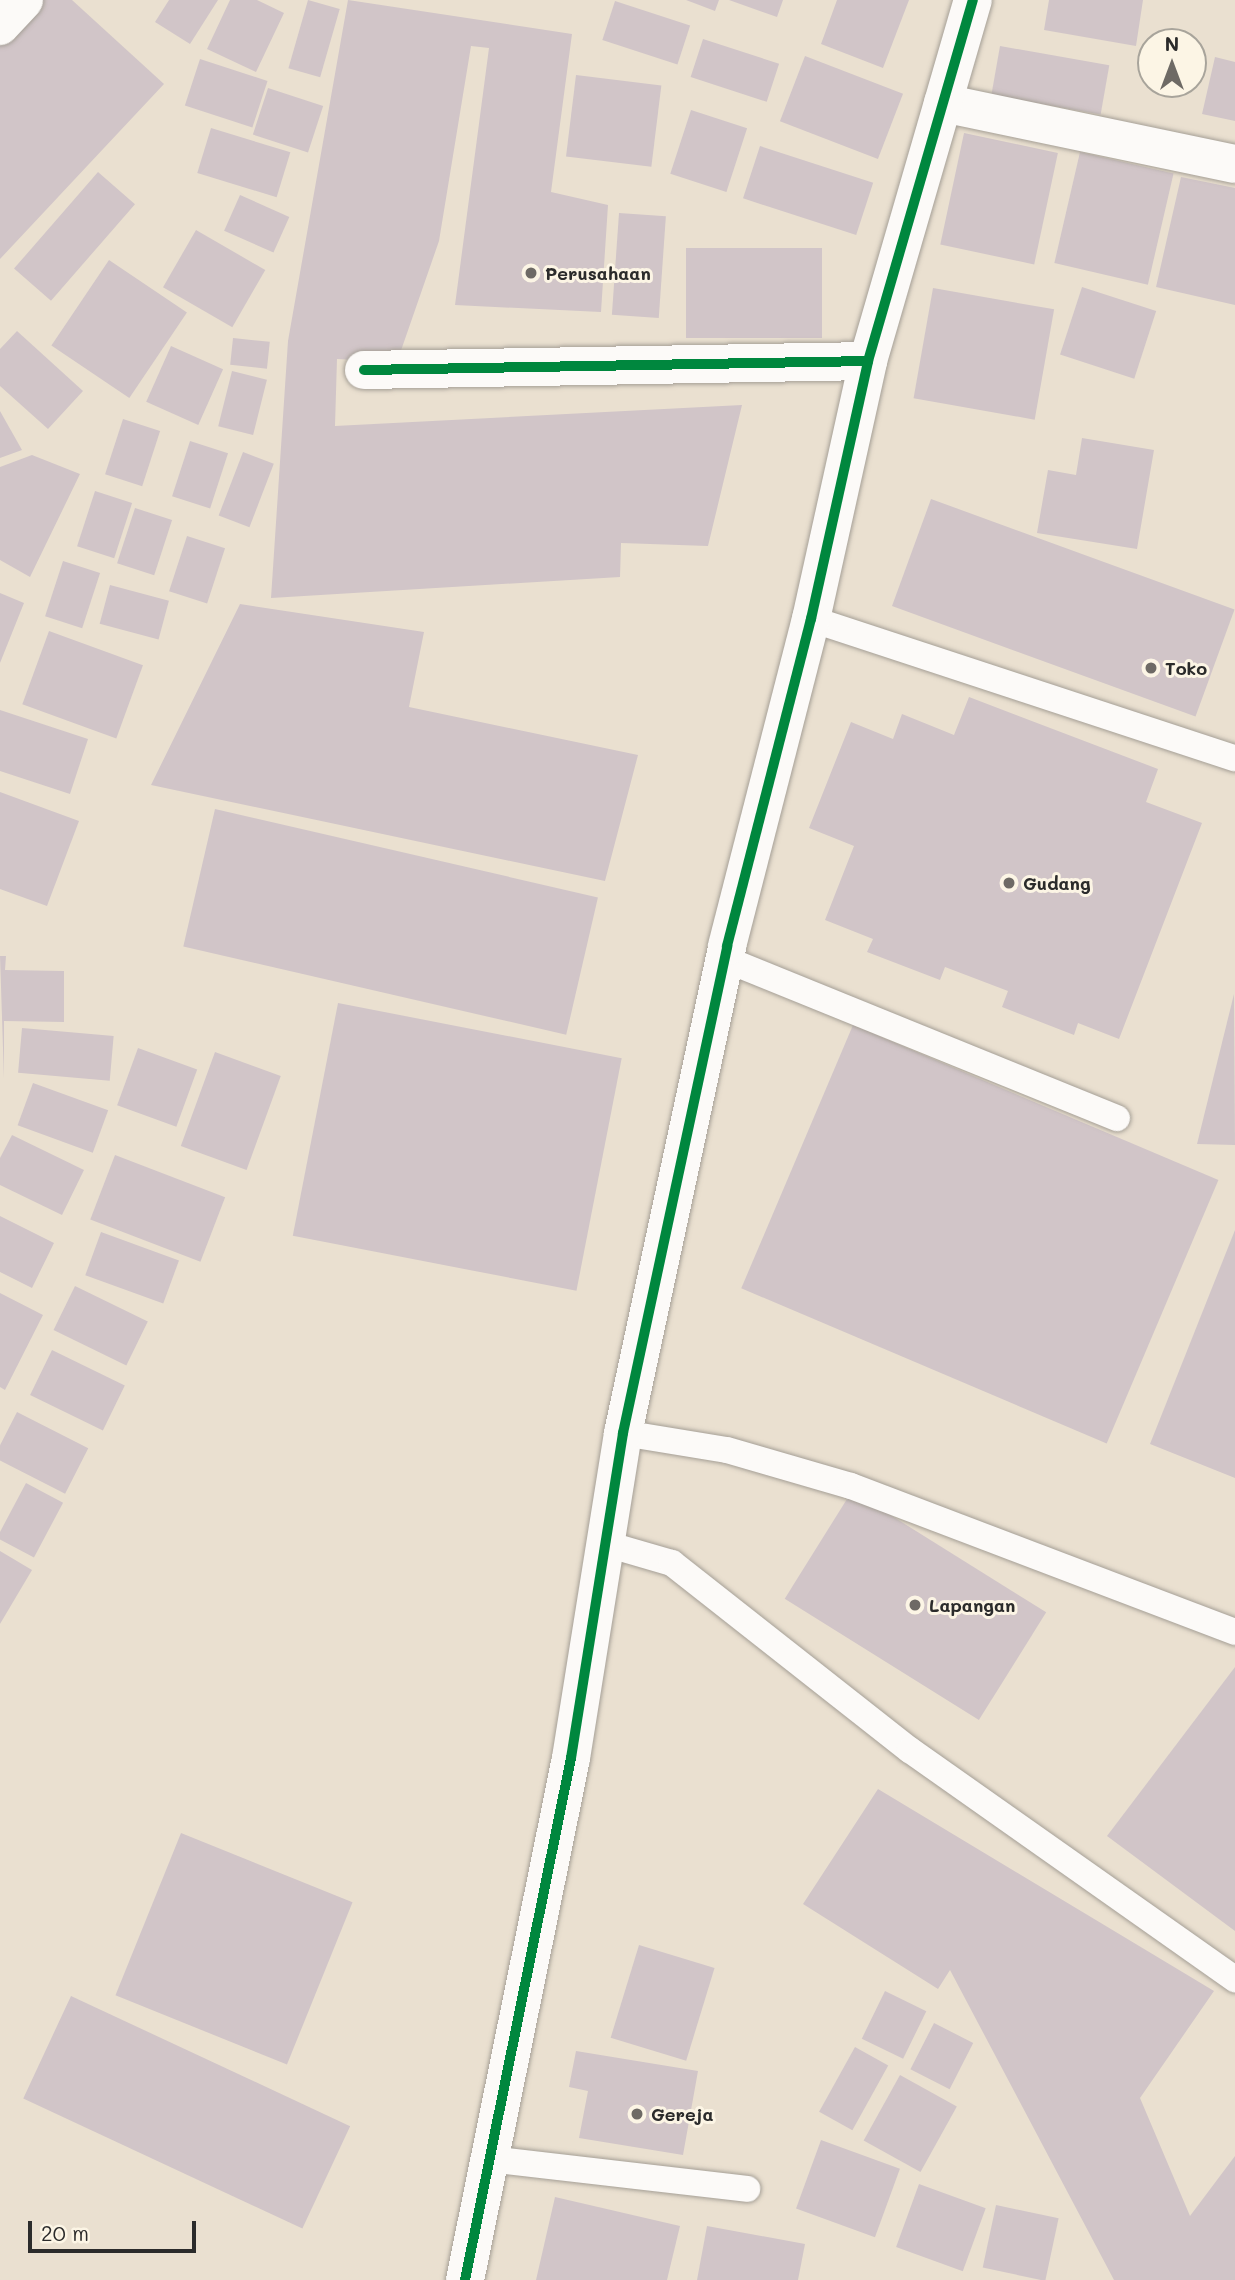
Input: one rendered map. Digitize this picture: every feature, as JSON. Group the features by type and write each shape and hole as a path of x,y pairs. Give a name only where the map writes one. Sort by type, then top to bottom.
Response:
{"street":[{"path":"0,26 24,0"},
{"path":"465,2280 571,1758 603,1543 623,1433 725,960 811,619 868,361 972,0"},
{"path":"943,103 1235,164"},
{"path":"364,370 868,361"}],"lane":[{"path":"811,619 1235,758"},
{"path":"725,960 1117,1118"},
{"path":"623,1433 727,1450 852,1486 1235,1632"},
{"path":"603,1543 672,1563 910,1750 1235,1979"},
{"path":"489,2159 747,2189"}],"building":[{"path":"41,0 72,0 164,84 0,259 0,43"},
{"path":"169,0 218,0 190,44 155,22"},
{"path":"230,0 257,0 284,13 256,72 207,49"},
{"path":"308,0 340,9 320,77 288,68"},
{"name":"Perusahaan","path":"348,0 572,34 551,192 608,205 601,312 455,305 489,48 471,46 439,241 397,362 337,359 335,426 742,405 708,546 621,543 620,577 271,598 288,341"},
{"path":"686,0 719,0 715,11"},
{"path":"729,0 783,0 777,17"},
{"path":"837,0 909,0 883,68 821,44"},
{"path":"1049,0 1143,0 1136,46 1044,30"},
{"path":"615,1 690,25 677,64 602,40"},
{"path":"703,39 779,64 767,102 691,77"},
{"path":"1000,46 1109,65 1101,115 991,95"},
{"path":"805,56 903,94 878,159 780,121"},
{"path":"1215,57 1235,62 1235,121 1202,114"},
{"path":"200,59 268,81 252,128 185,106"},
{"path":"576,75 661,85 651,167 566,156"},
{"path":"268,88 323,106 308,153 253,135"},
{"path":"691,110 747,128 726,192 670,174"},
{"path":"211,128 290,152 277,197 197,173"},
{"path":"964,133 1058,153 1034,264 940,245"},
{"path":"760,146 873,183 856,235 743,198"},
{"path":"1080,152 1174,174 1148,285 1054,263"},
{"path":"98,172 135,204 51,301 14,269"},
{"path":"1181,177 1235,188 1235,305 1156,287"},
{"path":"240,195 289,217 273,253 224,231"},
{"path":"619,213 666,216 659,318 612,315"},
{"path":"196,230 265,270 232,327 163,287"},
{"path":"686,248 822,248 822,338 686,338"},
{"path":"109,260 187,313 129,398 51,345"},
{"path":"1082,287 1156,311 1134,379 1060,355"},
{"path":"933,288 1054,309 1035,420 914,398"},
{"path":"17,331 83,391 48,429 0,386 0,349"},
{"path":"233,338 270,342 267,369 230,365"},
{"path":"171,346 223,369 198,425 146,402"},
{"path":"232,371 267,380 253,435 218,426"},
{"path":"0,411 22,450 0,458"},
{"path":"123,419 160,431 142,486 105,474"},
{"path":"1082,438 1154,450 1137,549 1037,533 1048,470 1076,475"},
{"path":"190,441 228,453 210,509 172,496"},
{"path":"243,452 274,464 249,527 219,515"},
{"path":"32,455 80,474 30,577 0,560 0,467"},
{"path":"95,491 132,503 114,558 77,546"},
{"name":"Toko","path":"931,499 1235,609 1196,717 892,606"},
{"path":"135,508 172,520 154,575 117,563"},
{"path":"187,536 225,548 207,604 169,591"},
{"path":"63,561 100,573 82,628 45,616"},
{"path":"110,585 169,601 159,639 100,624"},
{"path":"0,593 24,603 0,663"},
{"path":"240,604 424,632 409,707 638,755 605,881 151,785"},
{"path":"49,631 143,665 116,738 22,704"},
{"name":"Gudang","path":"969,697 1158,769 1146,802 1202,823 1119,1039 1078,1023 1074,1035 1002,1007 1008,991 945,967 940,980 867,952 873,939 825,920 854,846 809,828 851,722 893,739 902,714 954,735"},
{"path":"0,710 88,739 70,794 0,771"},
{"path":"0,792 79,821 47,906 0,889"},
{"path":"215,809 598,897 566,1035 183,946"},
{"path":"0,956 6,956 5,970 64,971 64,1022 4,1021 4,1079"},
{"path":"1234,994 1235,1145 1197,1144"},
{"path":"338,1003 622,1058 576,1291 293,1236"},
{"path":"853,1025 1218,1180 1107,1443 741,1288"},
{"path":"22,1028 114,1036 110,1081 18,1073"},
{"path":"138,1048 197,1070 176,1127 117,1105"},
{"path":"215,1052 281,1076 247,1170 181,1146"},
{"path":"33,1083 108,1110 93,1153 18,1125"},
{"path":"12,1135 84,1170 62,1215 0,1185 0,1158"},
{"path":"115,1155 225,1197 200,1262 90,1219"},
{"path":"0,1216 54,1243 32,1288 0,1272"},
{"path":"1235,1230 1235,1478 1150,1444"},
{"path":"101,1232 179,1260 163,1304 85,1275"},
{"path":"75,1286 148,1322 126,1366 54,1330"},
{"path":"0,1293 43,1315 5,1390 0,1387"},
{"path":"52,1350 125,1386 103,1430 30,1395"},
{"path":"17,1412 88,1448 65,1494 0,1461 0,1445"},
{"path":"26,1483 63,1503 34,1557 0,1539 0,1532"},
{"name":"Lapangan","path":"852,1491 1046,1612 979,1720 785,1599"},
{"path":"0,1551 32,1570 0,1624"},
{"path":"1235,1667 1235,1931 1107,1836"},
{"path":"878,1789 1214,1991 1140,2098 1190,2216 1235,2156 1235,2280 1114,2280 950,1970 938,1989 803,1904"},
{"path":"181,1833 353,1902 287,2065 115,1995"},
{"path":"639,1945 715,1968 686,2061 611,2038"},
{"path":"885,1991 926,2011 903,2059 862,2039"},
{"path":"71,1996 350,2126 302,2229 23,2098"},
{"path":"934,2023 973,2043 950,2089 910,2069"},
{"path":"855,2047 888,2065 852,2130 819,2112"},
{"name":"Gereja","path":"576,2051 698,2071 683,2155 579,2138 588,2091 569,2087"},
{"path":"900,2075 957,2107 920,2172 864,2141"},
{"path":"821,2140 900,2169 875,2237 796,2209"},
{"path":"919,2184 986,2208 963,2271 896,2247"},
{"path":"555,2197 680,2226 667,2280 536,2280"},
{"path":"996,2205 1059,2218 1045,2280 983,2268"},
{"path":"707,2226 805,2244 798,2280 697,2280"}],"cycle path":[{"path":"465,2280 571,1758 623,1433 727,946 811,619 868,361 973,0"},
{"path":"364,370 868,361"}],"place":[{"name":"Perusahaan","path":"531,273"},
{"name":"Toko","path":"1151,668"},
{"name":"Gudang","path":"1009,883"},
{"name":"Lapangan","path":"915,1605"},
{"name":"Gereja","path":"637,2114"}]}
